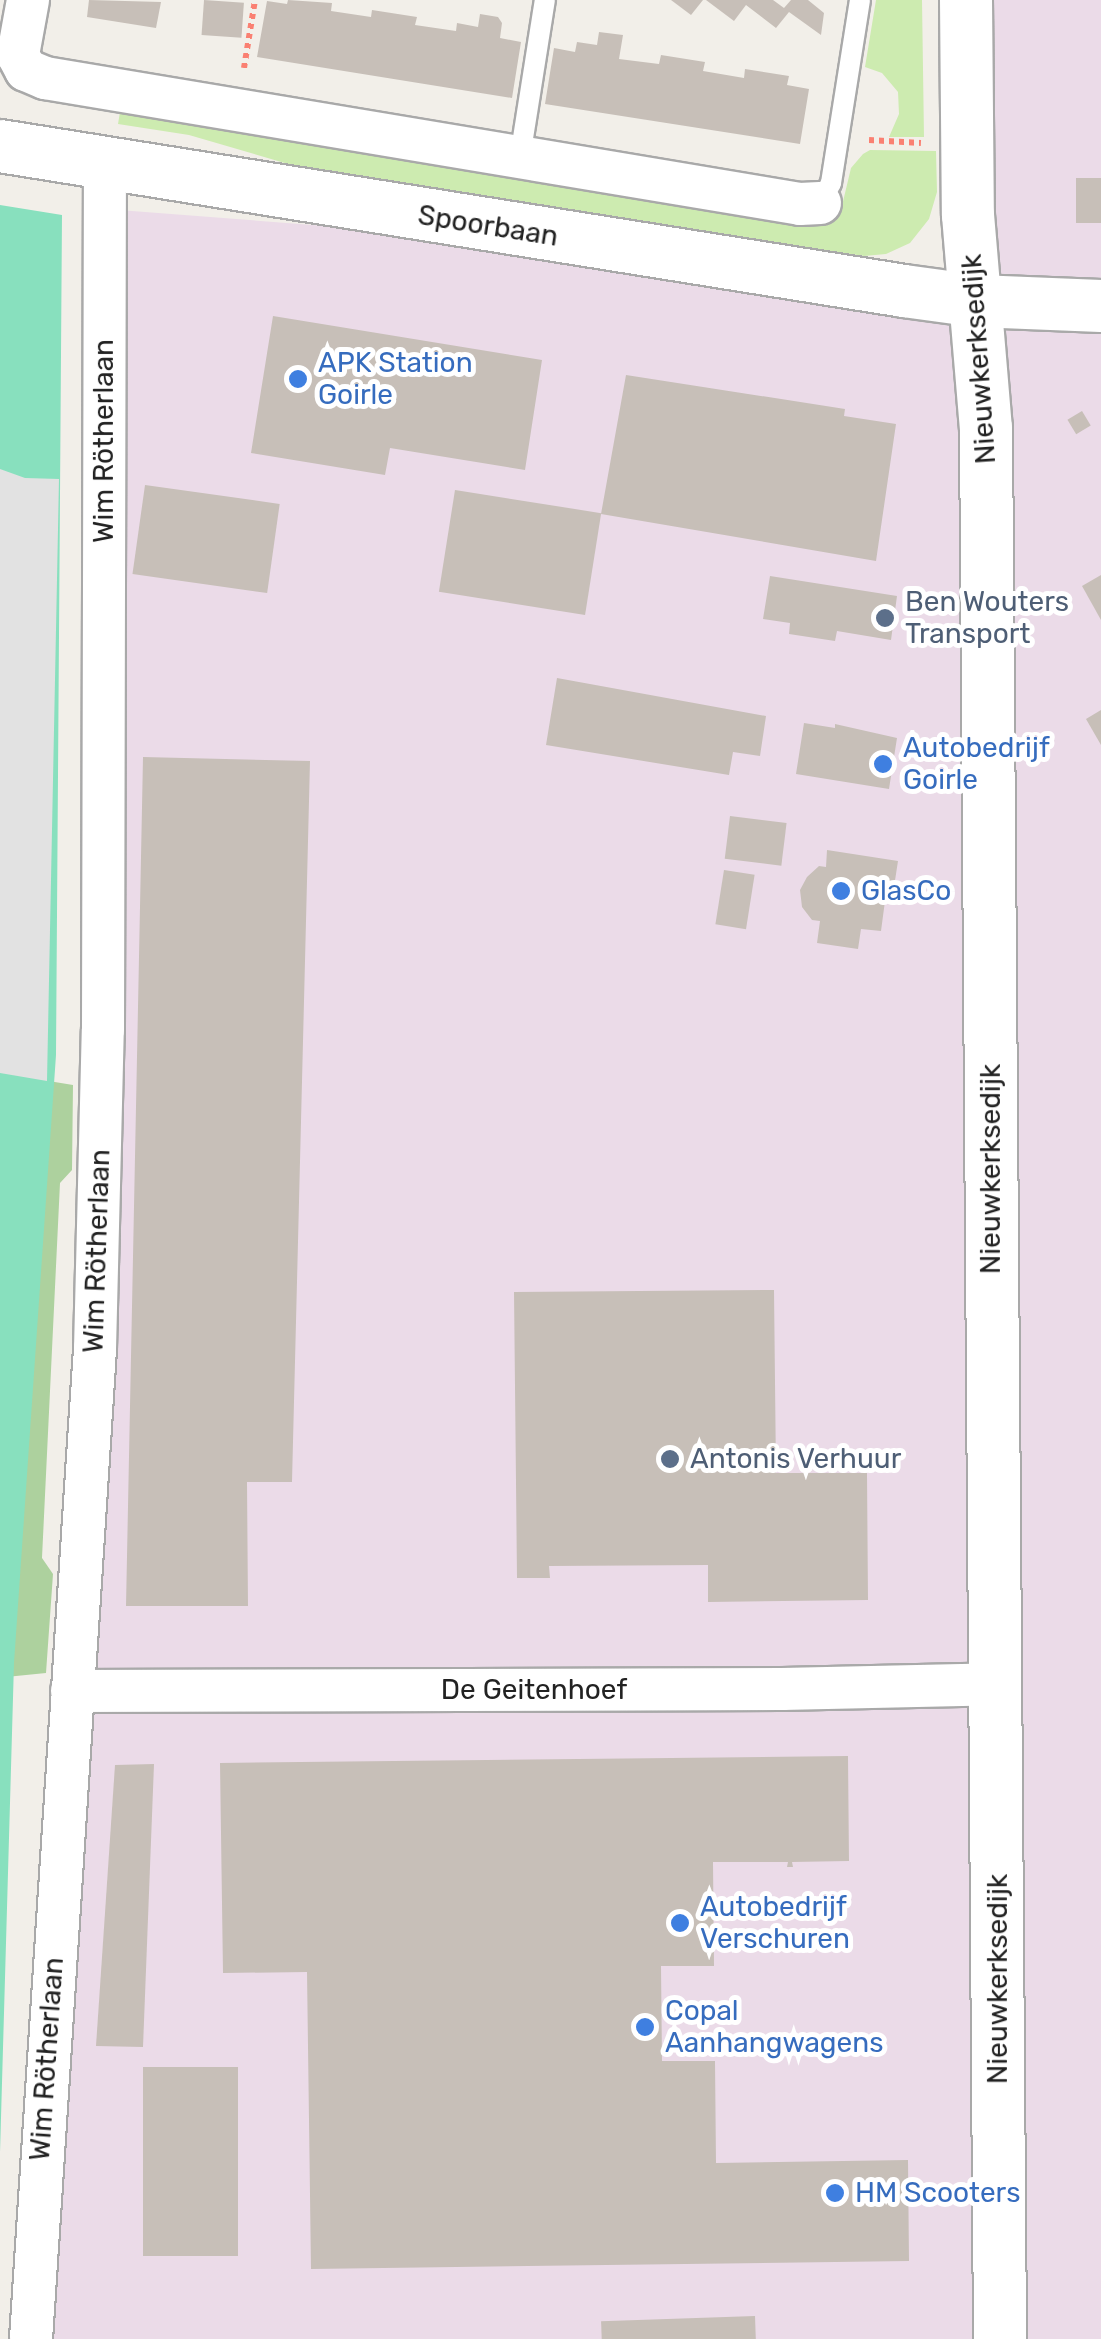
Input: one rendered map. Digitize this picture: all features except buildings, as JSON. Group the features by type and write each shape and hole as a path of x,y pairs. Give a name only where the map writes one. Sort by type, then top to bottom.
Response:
{"street":[{"path":"28,0 18,55 26,70 45,78 800,204 820,203"},
{"name":"Nieuwkerksedijk","path":"966,0 967,146 986,428 1000,2339"},
{"name":"Spoorbaan","path":"0,146 105,160 488,227 976,301 1101,306"},
{"name":"Wim Rötherlaan","path":"31,2339 95,1349 102,1030 105,160"},
{"name":"De Geitenhoef","path":"72,1691 996,1684"}],"lane":[{"path":"520,157 544,0"},
{"path":"820,203 831,183 860,0"}],"path":[{"path":"237,112 256,0"},
{"path":"837,138 967,146"}],"shaded area":[{"path":"974,0 1101,0 1101,2339 50,2339 119,210 973,276"},
{"path":"0,469 25,478 59,479 47,1081 0,1073"}],"green space":[{"path":"876,0 922,0 924,137 889,137 899,114 898,92 882,73 865,67"},
{"path":"121,106 829,219 840,214 851,168 863,154 870,150 936,151 937,192 929,219 910,243 886,254 864,256 329,176 189,135 118,124"},
{"path":"0,205 62,215 56,1055 14,1663 0,2153"},
{"path":"0,1073 73,1085 72,1170 60,1183 42,1558 53,1574 46,1673 6,1677 0,1676"}],"place":[{"name":"APK Station Goirle","path":"298,379"},
{"name":"Ben Wouters Transport","path":"885,618"},
{"name":"Autobedrijf Goirle","path":"883,764"},
{"name":"GlasCo","path":"841,891"},
{"name":"Antonis Verhuur","path":"670,1459"},
{"name":"Autobedrijf Verschuren","path":"680,1923"},
{"name":"Copal Aanhangwagens","path":"645,2027"},
{"name":"HM Scooters","path":"835,2193"}]}
